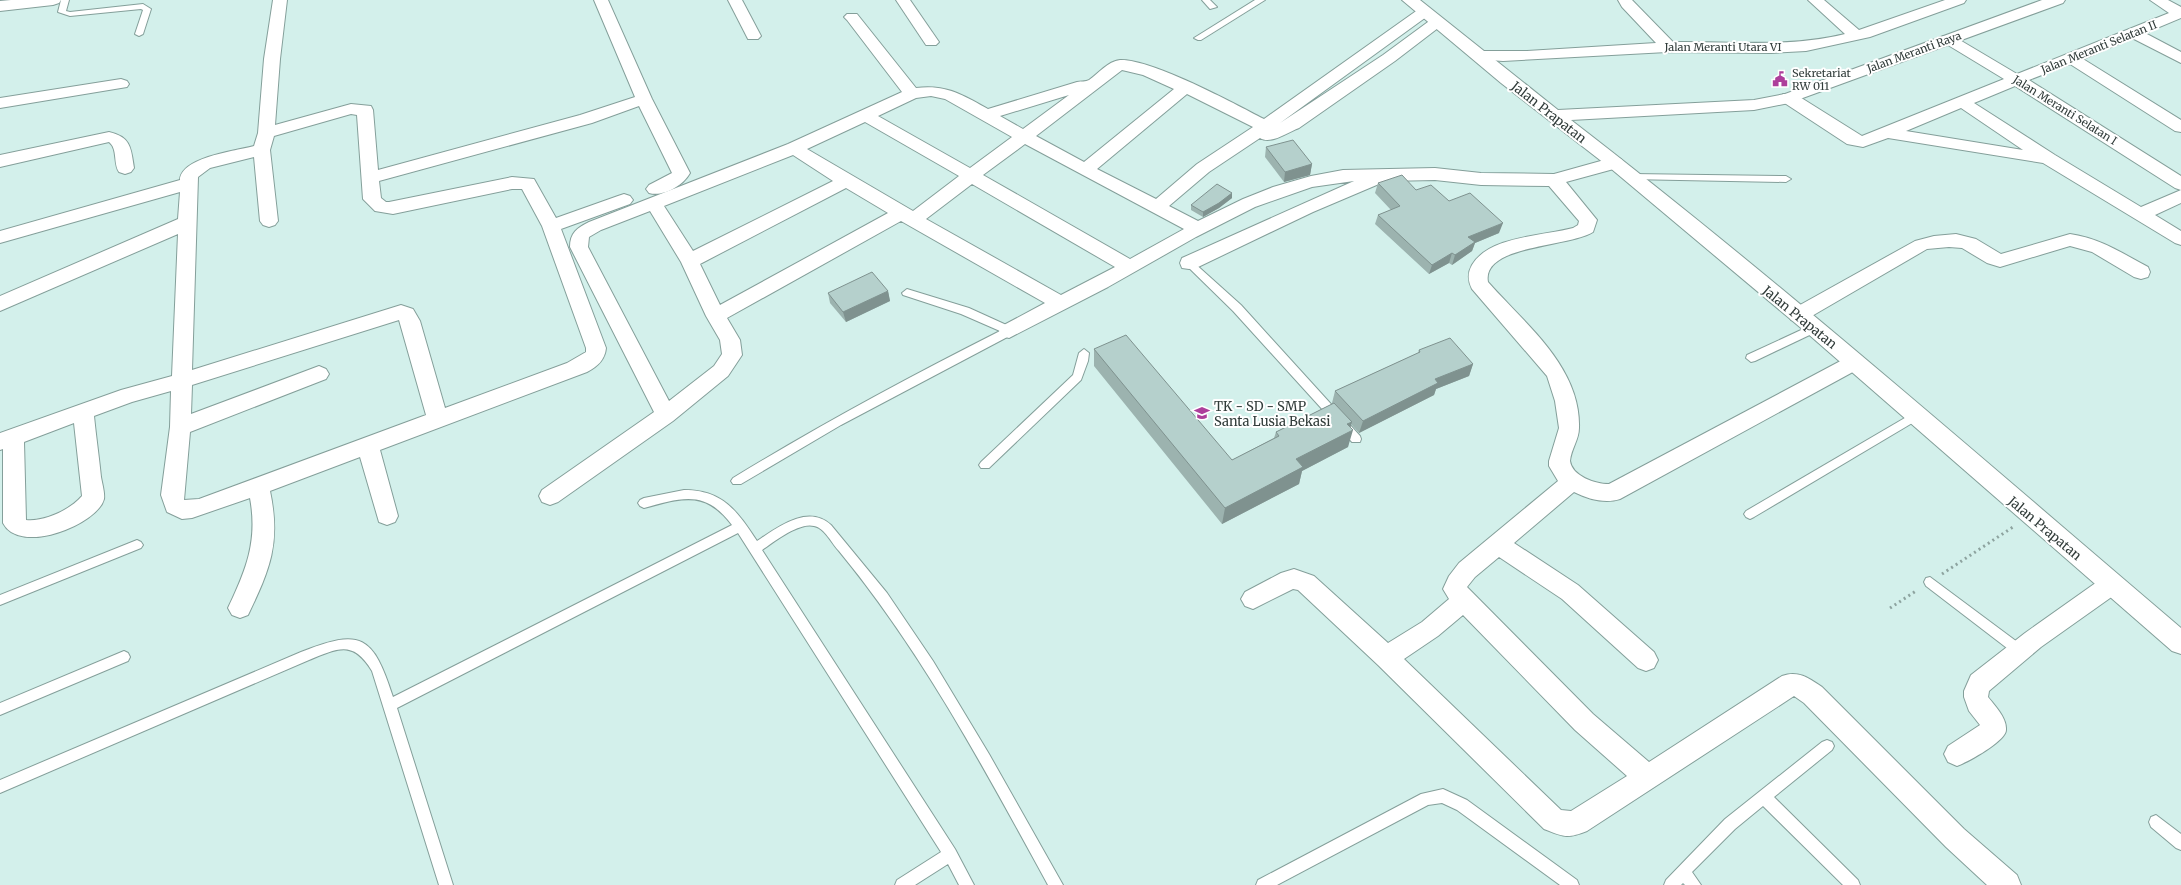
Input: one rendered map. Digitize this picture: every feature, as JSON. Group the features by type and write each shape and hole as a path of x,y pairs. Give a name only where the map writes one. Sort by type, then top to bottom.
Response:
{"main road":[{"path":"0,6 53,0"},
{"name":"Jalan Meranti Raya","path":"1555,116 1754,106 1789,98 2057,0"},
{"name":"Jalan Prapatan","path":"1425,8 1480,56 1615,163 1814,328 2030,515 2181,643"}],"street":[{"path":"269,221 262,150 266,133 280,0"},
{"path":"551,226 674,182 680,177 681,173 644,99 602,0"},
{"path":"735,0 752,36"},
{"path":"903,0 931,42"},
{"path":"1625,0 1627,4 1669,46"},
{"path":"1815,0 1855,36"},
{"name":"Jalan Meranti Utara VI","path":"1480,56 1548,55 1669,46 1788,48 1820,44 1855,36 1959,0"},
{"path":"2157,0 2181,13"},
{"path":"1270,129 1343,70 1425,8"},
{"path":"1157,208 1181,185 1203,168 1243,142 1270,129 1360,79 1425,8"},
{"name":"Jalan Meranti Selatan II","path":"1789,98 1856,141 1864,142 2181,13"},
{"path":"852,17 912,94"},
{"path":"2133,33 2181,58"},
{"name":"Jalan Meranti Selatan I","path":"1948,39 2181,184"},
{"path":"2071,58 2178,122"},
{"path":"716,316 907,216 972,176 1116,67 1126,64 1186,88 1270,129"},
{"path":"1343,70 1360,79"},
{"path":"986,115 1097,81"},
{"path":"0,103 121,84"},
{"path":"1085,170 1186,88"},
{"path":"666,415 578,242 583,233 595,226 794,148 912,94 931,91 943,93 1085,170 1197,228"},
{"path":"371,178 542,132 644,99"},
{"path":"1962,102 2049,159 2181,239"},
{"path":"262,150 204,164 191,171 189,175 180,427 172,499 178,508 184,511 193,510 368,446 580,366 588,362 595,354 596,348 551,226 530,184 525,182 386,209 379,207 372,199 367,113 364,109 352,109 266,133"},
{"path":"865,115 1130,267"},
{"path":"1888,133 2049,159"},
{"path":"0,161 109,137 117,138 121,144 124,168"},
{"path":"794,148 846,181 1060,303"},
{"path":"1009,331 1130,267 1197,228 1257,199 1308,182 1350,174 1435,174 1481,178 1554,180 1615,163"},
{"path":"1189,264 1306,208 1384,175"},
{"path":"1554,180 1568,194 1588,220 1587,228 1579,233 1507,249 1492,254 1482,265 1476,277 1484,290 1539,351 1557,374 1563,394 1569,429 1560,454 1560,465 1563,471 1573,481 1598,492 1612,492 1854,362"},
{"path":"690,261 846,181"},
{"path":"0,237 188,184"},
{"path":"2141,214 2181,196"},
{"path":"550,496 666,415 721,371 729,362 732,355 731,344 690,261 654,204"},
{"path":"0,304 188,222"},
{"path":"1798,315 1921,245 1940,241 1968,242 1990,257 2000,261 2070,240 2080,241 2099,248 2141,272"},
{"path":"83,412 93,498 90,504 80,512 48,525 25,530 17,528 14,523 7,439 128,395 181,381 401,312 406,314 410,321 438,420"},
{"path":"180,427 319,374"},
{"path":"368,446 387,516"},
{"path":"1573,481 1467,570 1457,583 1455,589 1584,722 1648,777"},
{"path":"240,608 264,550 265,530 258,486"},
{"path":"1497,544 1570,592 1646,660"},
{"path":"1253,599 1289,580 1294,579 1306,583 1386,657 1553,820 1561,824 1569,825 1578,822 1791,684 1800,686 1813,695 1955,838 2007,885"},
{"path":"1956,754 1994,730 1991,720 1977,701 1976,689 1980,683 2020,651 2112,584"},
{"path":"1386,657 1430,629 1464,600"}],"lane":[{"path":"66,0 62,12 70,14 143,6 147,8 147,14 139,34"},
{"path":"1206,0 1213,8"},
{"path":"1198,38 1261,0"},
{"path":"1632,177 1786,178"},
{"path":"1189,264 1237,308 1356,439"},
{"path":"908,293 965,311 1009,331"},
{"path":"1752,358 1814,328"},
{"path":"737,481 794,445 884,395 1009,331"},
{"path":"985,465 1077,377 1083,361 1084,353"},
{"path":"1750,514 1915,416"},
{"path":"644,503 666,497 702,495 714,498 727,508 741,526 950,854 967,885"},
{"path":"755,548 793,526 809,521 816,521 826,529 872,580 913,641 981,750 1056,885"},
{"path":"390,705 741,526"},
{"path":"0,600 137,545"},
{"path":"1930,582 2020,651"},
{"path":"0,787 304,656 343,644 354,644 363,647 370,654 378,669 446,885"},
{"path":"0,709 124,656"},
{"path":"1671,885 1707,846 1730,824 1765,798 1827,746"},
{"path":"1263,885 1426,799 1443,796 1462,805 1492,825 1572,885"},
{"path":"1765,798 1853,885"},
{"path":"2156,822 2181,843"},
{"path":"902,885 950,854"},
{"path":"1683,872 1694,885"}],"path":[{"path":"1890,608 2030,515"}],"building":[{"path":"1293,140 1312,164 1285,172 1266,147"},
{"path":"1402,175 1416,190 1431,185 1449,201 1470,193 1503,223 1468,237 1475,242 1455,255 1452,253 1432,265 1378,215 1400,206 1378,183"},
{"path":"1217,184 1232,193 1219,203 1203,212 1191,205"},
{"path":"872,272 888,291 843,312 828,293"},
{"path":"1126,335 1232,460 1279,436 1276,432 1334,403 1352,422 1347,424 1353,430 1296,459 1303,467 1225,508 1094,349"},
{"path":"1450,338 1473,364 1435,379 1438,383 1363,421 1335,391 1420,352 1419,350"}],"place":[{"name":"Sekretariat RW 011","path":"1780,79"},
{"name":"TK - SD - SMP Santa Lusia Bekasi","path":"1202,413"}]}
